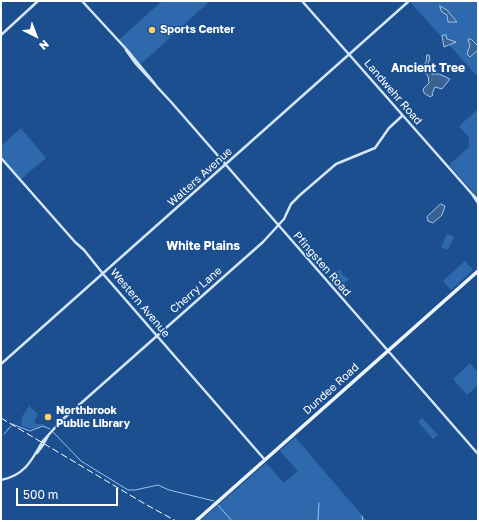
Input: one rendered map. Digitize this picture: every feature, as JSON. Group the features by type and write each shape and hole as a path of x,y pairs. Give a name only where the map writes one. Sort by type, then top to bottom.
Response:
{"main road":[{"name":"Dundee Road","path":"196,521 478,271"}],"street":[{"path":"1,35 38,1"},
{"name":"Pfingsten Road","path":"82,1 478,454"},
{"name":"Landwehr Road","path":"302,1 478,201"},
{"name":"Walters Avenue","path":"1,364 409,1"},
{"name":"Cherry Lane","path":"1,480 11,478 30,464 52,431 252,252 284,219 294,201 328,170 338,162 375,148 389,128 402,116"},
{"name":"Western Avenue","path":"1,158 265,460"}],"shaded area":[{"path":"162,1 210,1 141,64 119,40"},
{"path":"413,1 478,1 478,77 411,3"},
{"path":"440,6 447,10 457,22 448,22 447,15 442,12"},
{"path":"446,35 447,39 456,42 444,47 442,36"},
{"path":"471,39 478,46 478,50 470,57 467,54 470,45 468,40"},
{"path":"427,55 429,55 430,59 428,63 432,74 439,74 450,79 442,89 435,87 432,94 433,95 430,97 424,93 423,89 429,83 428,76 424,72 414,72 413,66 422,66 426,62"},
{"path":"478,109 478,197 449,165 469,147 469,137 459,126"},
{"path":"21,128 46,158 21,179 1,157 1,146"},
{"path":"441,204 445,206 442,215 433,223 428,221 427,217"},
{"path":"447,234 454,237 448,250 441,247"},
{"path":"465,261 473,270 451,290 443,281"},
{"path":"340,269 343,275 349,279 345,283 337,282 333,284 328,278"},
{"path":"470,363 478,373 478,385 467,395 453,379"},
{"path":"29,406 38,414 34,422 36,424 45,424 33,429 21,425 22,417"},
{"path":"422,418 438,435 433,439 418,422"},
{"path":"295,437 367,521 200,521 266,463 284,483 298,471 280,451"}],"waterway":[{"path":"12,424 30,431 43,426 50,429"},
{"path":"4,434 11,426"},
{"path":"53,432 81,461 128,490 158,485 169,490 214,501"},
{"path":"318,521 319,503"},
{"path":"218,505 232,521"},
{"path":"362,516 363,521"}],"railway":[{"path":"1,418 176,521"}],"place":[{"name":"Sports Center","path":"152,30"},
{"name":"Northbrook Public Library","path":"48,417"}],"district":[{"name":"Ancient Tree","path":"428,68"},
{"name":"White Plains","path":"203,246"}]}
